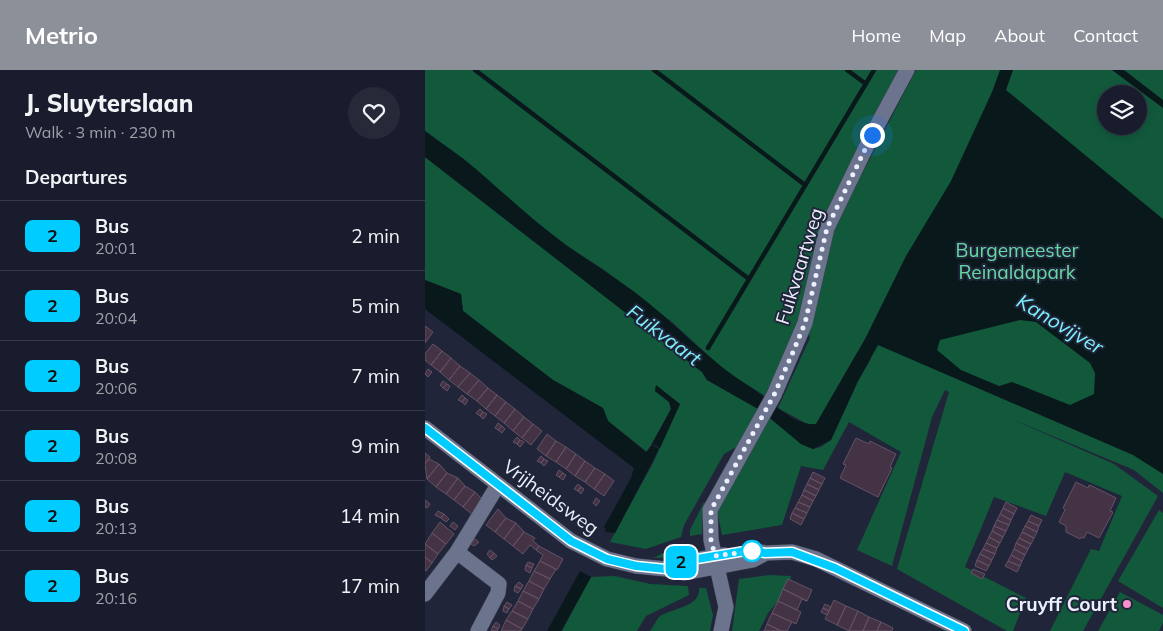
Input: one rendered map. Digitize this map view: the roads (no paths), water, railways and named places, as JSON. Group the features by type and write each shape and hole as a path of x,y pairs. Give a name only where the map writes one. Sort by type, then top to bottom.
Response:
{"street":[{"name":"Fuikvaartweg","path":"715,562 711,540 711,510 774,395 805,323 827,228 872,135 907,70"},
{"name":"Vrijheidsweg","path":"425,428 579,546 615,561 636,566 666,569 679,562 753,560 765,553 792,552 815,559 964,631"},
{"path":"425,594 457,552 498,485"},
{"path":"457,552 499,584 498,593 478,631"},
{"path":"715,562 726,607 721,631"}],"water":[{"name":"Burgemeester Reinaldapark","path":"1000,70 1013,70 1006,90 1163,219 1163,474 1133,455 878,345 858,381 831,440 813,449 801,444 760,410 707,380 702,372 425,157 425,131 465,160 527,214 575,252 641,297 734,376 790,416 808,424 816,424 865,339 906,256 951,181 992,92","holes":["1020,320 1036,322 1090,363 1095,373 1094,394 1070,405 1012,382 999,386 961,370 937,350 940,340"]},
{"path":"1112,70 1124,70 1144,85 1132,85"},
{"path":"1147,88 1163,100 1163,108 1147,96"},
{"path":"425,280 461,294 463,311 553,380 603,408 608,421 646,452 652,445 659,449 615,533 605,532 606,529 604,527 631,478 634,468 425,309"},
{"path":"656,385 680,404 660,448 652,444 671,409 669,402 655,391"},
{"path":"580,571 591,577 561,631 547,631"}],"waterway":[{"path":"475,70 749,279"},
{"path":"654,70 805,185"},
{"path":"847,70 866,84"},
{"name":"Fuikvaart","path":"708,348 874,70"}],"place":[{"name":"Cruyff Court","path":"1127,604"}],"water label":[{"name":"Kanovijver","path":"1060,324"}]}
